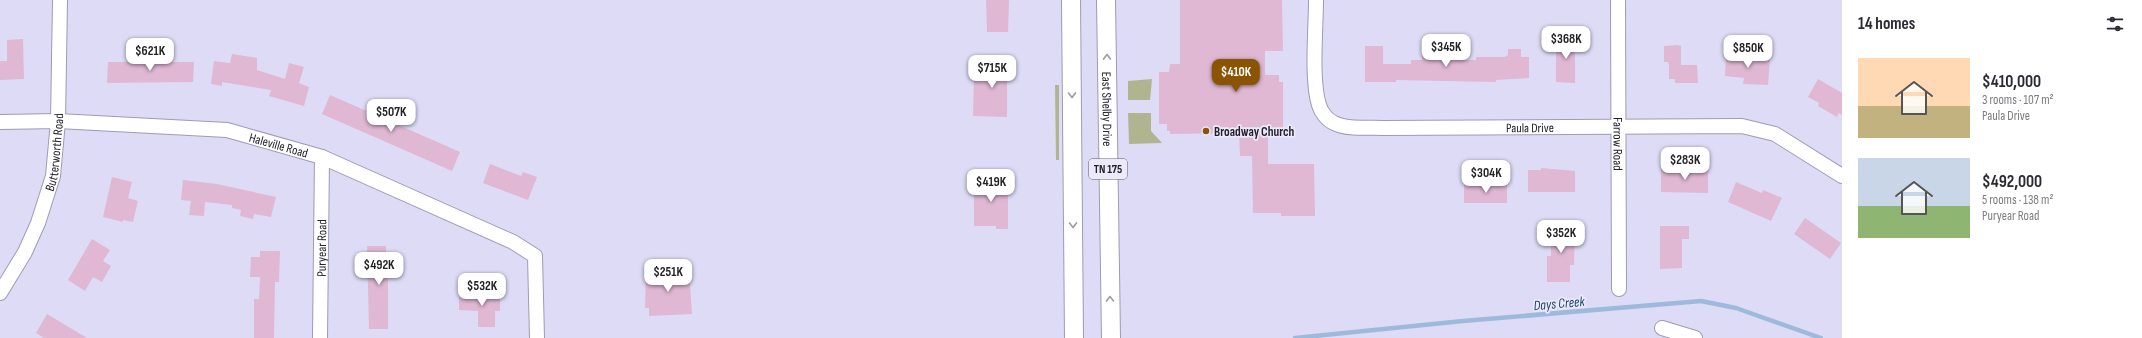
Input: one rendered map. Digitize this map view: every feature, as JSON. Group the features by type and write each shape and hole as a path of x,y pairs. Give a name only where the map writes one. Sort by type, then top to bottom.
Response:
{"main road":[{"name":"TN 175","path":"1071,0 1074,338"},
{"name":"East Shelby Drive","path":"1106,0 1111,338"}],"street":[{"name":"Butterworth Road","path":"0,294 25,252 38,222 52,176 58,121 60,0"},
{"name":"Paula Drive","path":"1316,0 1317,91 1323,113 1334,123 1348,127 1383,128 1705,125 1742,126 1776,134 1842,176"},
{"name":"Farrow Road","path":"1618,0 1619,289"},
{"name":"Haleville Road","path":"0,122 58,121 227,130 322,157 513,242 535,256 537,338"},
{"name":"Puryear Road","path":"320,338 322,157"},
{"path":"1662,328 1695,338"}],"green space":[{"path":"1152,79 1150,100 1128,100 1128,81"},
{"path":"1055,85 1059,85 1059,160 1056,160"},
{"path":"1128,113 1151,113 1151,131 1162,143 1129,144"}],"building":[{"path":"986,0 1009,0 1008,32 987,32"},
{"path":"1180,0 1282,0 1283,51 1265,51 1265,75 1279,75 1279,82 1283,82 1283,129 1280,129 1280,136 1268,136 1268,164 1314,164 1315,216 1281,216 1281,213 1253,213 1252,156 1240,156 1239,133 1170,134 1170,131 1167,131 1167,124 1159,124 1159,72 1169,72 1170,64 1180,64"},
{"path":"1556,37 1575,37 1575,83 1556,82"},
{"path":"23,39 24,79 0,80 0,61 7,61 7,40"},
{"path":"1365,46 1383,46 1383,64 1411,64 1411,60 1422,60 1422,50 1434,50 1434,59 1437,60 1476,60 1476,57 1505,57 1508,55 1508,49 1521,49 1521,57 1529,57 1529,78 1496,80 1496,82 1396,80 1396,82 1365,82"},
{"path":"1664,46 1681,46 1681,65 1697,65 1698,83 1675,83 1675,79 1669,79 1669,65 1668,62 1664,62"},
{"path":"232,54 257,58 257,70 285,79 289,63 304,67 299,83 309,87 304,106 269,96 271,90 222,82 222,86 211,84 214,61 230,63"},
{"path":"1726,54 1770,58 1768,85 1743,84 1744,78 1725,76"},
{"path":"988,55 1007,55 1007,117 973,116 974,71 988,71"},
{"path":"108,62 194,62 193,82 107,83"},
{"path":"1818,79 1842,93 1842,115 1839,113 1837,117 1818,106 1819,103 1808,97"},
{"path":"330,95 460,152 452,171 322,114"},
{"path":"490,164 521,176 523,172 537,177 528,200 483,183"},
{"path":"1541,168 1575,171 1575,192 1528,192 1528,170 1541,170"},
{"path":"1661,169 1708,169 1708,193 1661,192"},
{"path":"112,177 132,182 128,198 138,201 133,222 123,220 123,222 103,217"},
{"path":"974,179 1008,179 1008,229 996,229 996,226 974,226"},
{"path":"183,180 217,184 276,197 271,217 254,214 253,219 240,216 241,210 232,208 232,205 205,202 204,216 189,215 191,201 181,200"},
{"path":"1736,182 1762,193 1763,190 1782,198 1771,221 1728,202"},
{"path":"1477,183 1507,185 1507,203 1464,203 1464,185 1477,185"},
{"path":"1805,218 1841,243 1830,259 1794,234"},
{"path":"1551,226 1575,226 1574,265 1570,265 1570,282 1547,282 1547,256 1551,256"},
{"path":"1660,226 1689,226 1689,239 1682,239 1682,268 1660,269"},
{"path":"92,239 110,250 103,261 111,266 102,282 93,277 85,291 68,280"},
{"path":"367,246 386,246 386,263 397,263 397,278 388,278 388,329 369,329"},
{"path":"260,251 280,251 279,282 275,282 274,338 254,338 254,299 259,299 260,277 250,277 251,257 260,257"},
{"path":"689,269 692,314 649,316 649,308 645,308 646,271"},
{"path":"459,294 500,294 500,311 495,311 495,327 478,327 478,311 459,310"},
{"path":"47,314 87,338 44,338 36,333"}],"waterway":[{"name":"Days Creek","path":"1295,338 1463,321 1701,301 1736,308 1821,338"}],"place":[{"name":"Broadway Church","path":"1206,131"}]}
